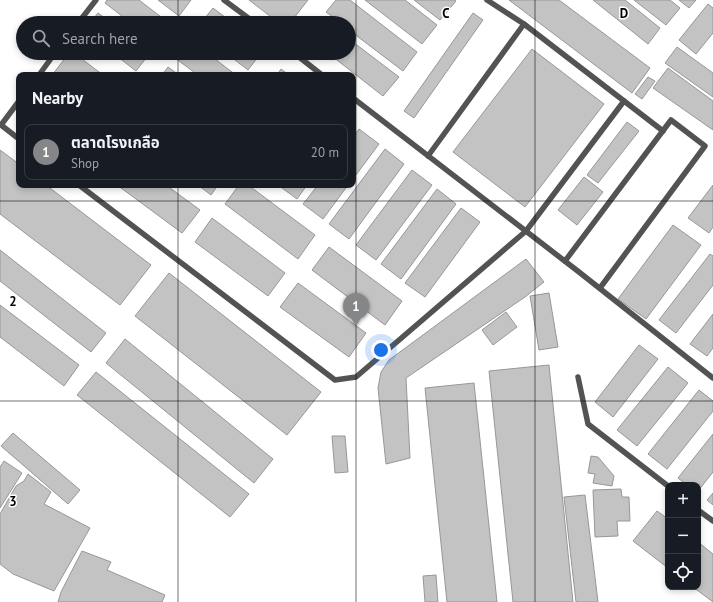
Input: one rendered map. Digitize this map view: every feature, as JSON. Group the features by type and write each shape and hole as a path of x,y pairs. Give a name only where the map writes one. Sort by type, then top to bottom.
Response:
{"lane":[{"path":"83,16 96,0"},
{"path":"224,0 245,16"},
{"path":"486,0 524,24 662,131"},
{"path":"428,156 524,24"},
{"path":"41,72 51,60"},
{"path":"303,60 318,72"},
{"path":"356,100 600,288 713,378"},
{"path":"83,188 336,380 356,377 526,231 624,101"},
{"path":"16,105 0,125 16,137"},
{"path":"565,261 670,120 705,146 600,288"},
{"path":"578,377 588,424 665,484"},
{"path":"701,512 713,521"}],"building":[{"path":"107,0 139,0 160,16 122,16 105,3"},
{"path":"158,0 191,0 179,16"},
{"path":"249,0 308,0 295,16 270,16"},
{"path":"336,0 350,0 417,52 403,71 356,35 356,16 331,16 326,12"},
{"path":"365,0 405,0 437,25 422,44"},
{"path":"414,0 454,0 456,1 440,20"},
{"path":"509,0 559,0 650,68 632,93"},
{"path":"593,0 625,0 660,28 648,44"},
{"path":"634,0 670,0 680,8 666,25"},
{"path":"679,0 696,0 689,8"},
{"path":"708,4 713,8 713,33 696,54 679,40"},
{"path":"213,8 224,16 207,16"},
{"path":"473,13 483,20 414,118 404,111"},
{"path":"356,44 399,77 383,96 356,75 356,72 352,72 337,60 356,60"},
{"path":"677,47 713,73 713,97 665,63"},
{"path":"532,49 604,104 525,207 453,152"},
{"path":"64,60 83,60 99,72 55,72"},
{"path":"122,60 145,60 136,71"},
{"path":"178,60 216,60 232,72 194,72"},
{"path":"235,60 256,60 248,70"},
{"path":"168,67 175,72 164,72"},
{"path":"668,68 713,101 713,130 653,88"},
{"path":"648,77 655,81 642,99 635,94"},
{"path":"627,122 639,131 598,183 587,175"},
{"path":"359,129 379,144 356,175 356,133"},
{"path":"385,149 404,164 349,239 329,224"},
{"path":"0,150 16,162 16,188 50,188 151,265 120,305 0,214"},
{"path":"412,170 432,185 376,260 356,245"},
{"path":"584,177 603,192 577,225 558,210"},
{"path":"713,185 713,227 709,233 688,218"},
{"path":"121,188 170,188 200,210 182,233"},
{"path":"202,188 216,188 211,195"},
{"path":"237,188 252,188 315,235 298,259 225,204"},
{"path":"282,188 305,188 297,199"},
{"path":"316,188 346,188 323,219 303,204"},
{"path":"437,189 456,204 401,279 381,264"},
{"path":"461,208 480,222 425,297 405,283"},
{"path":"212,218 285,273 268,296 195,242"},
{"path":"673,225 701,245 646,319 618,299"},
{"path":"329,247 402,301 385,325 312,270"},
{"path":"0,250 106,333 91,352 0,281"},
{"path":"710,254 713,256 713,285 676,333 659,320"},
{"path":"526,259 544,282 525,297 406,378 410,458 386,464 378,388 381,372 389,360"},
{"path":"169,273 321,392 287,435 135,316"},
{"path":"298,283 366,333 349,357 280,307"},
{"path":"549,293 558,347 539,350 530,296"},
{"path":"0,305 79,365 64,386 0,337"},
{"path":"506,312 517,327 493,345 482,330"},
{"path":"713,314 713,348 707,356 690,344"},
{"path":"125,339 273,459 254,483 106,363"},
{"path":"639,345 658,359 613,417 595,402"},
{"path":"549,365 573,602 513,602 489,371"},
{"path":"668,367 688,383 637,446 617,430"},
{"path":"96,372 249,494 230,517 77,395"},
{"path":"474,383 497,602 447,602 425,388"},
{"path":"699,390 713,401 713,411 667,469 648,454"},
{"path":"13,433 80,490 68,504 1,446"},
{"path":"713,434 713,472 701,487 701,482 683,482 678,478"},
{"path":"332,436 345,436 348,472 335,473"},
{"path":"591,456 598,457 614,476 612,486 593,483 595,474 588,473"},
{"path":"4,461 22,473 0,508 0,467"},
{"path":"28,474 51,492 44,504 90,528 54,591 13,574 0,564 0,514 16,486 24,481"},
{"path":"621,489 622,497 629,497 630,521 617,521 618,536 595,537 593,490"},
{"path":"713,493 713,505 707,500"},
{"path":"585,495 598,602 576,602 564,497"},
{"path":"657,511 665,517 665,566 633,541"},
{"path":"701,544 713,554 713,602 697,590 701,590"},
{"path":"82,551 111,562 107,570 165,595 162,602 58,602 61,592"},
{"path":"436,575 438,602 425,602 423,576"}],"place":[{"name":"ตลาดโรงเกลือ","path":"356,326"}]}
